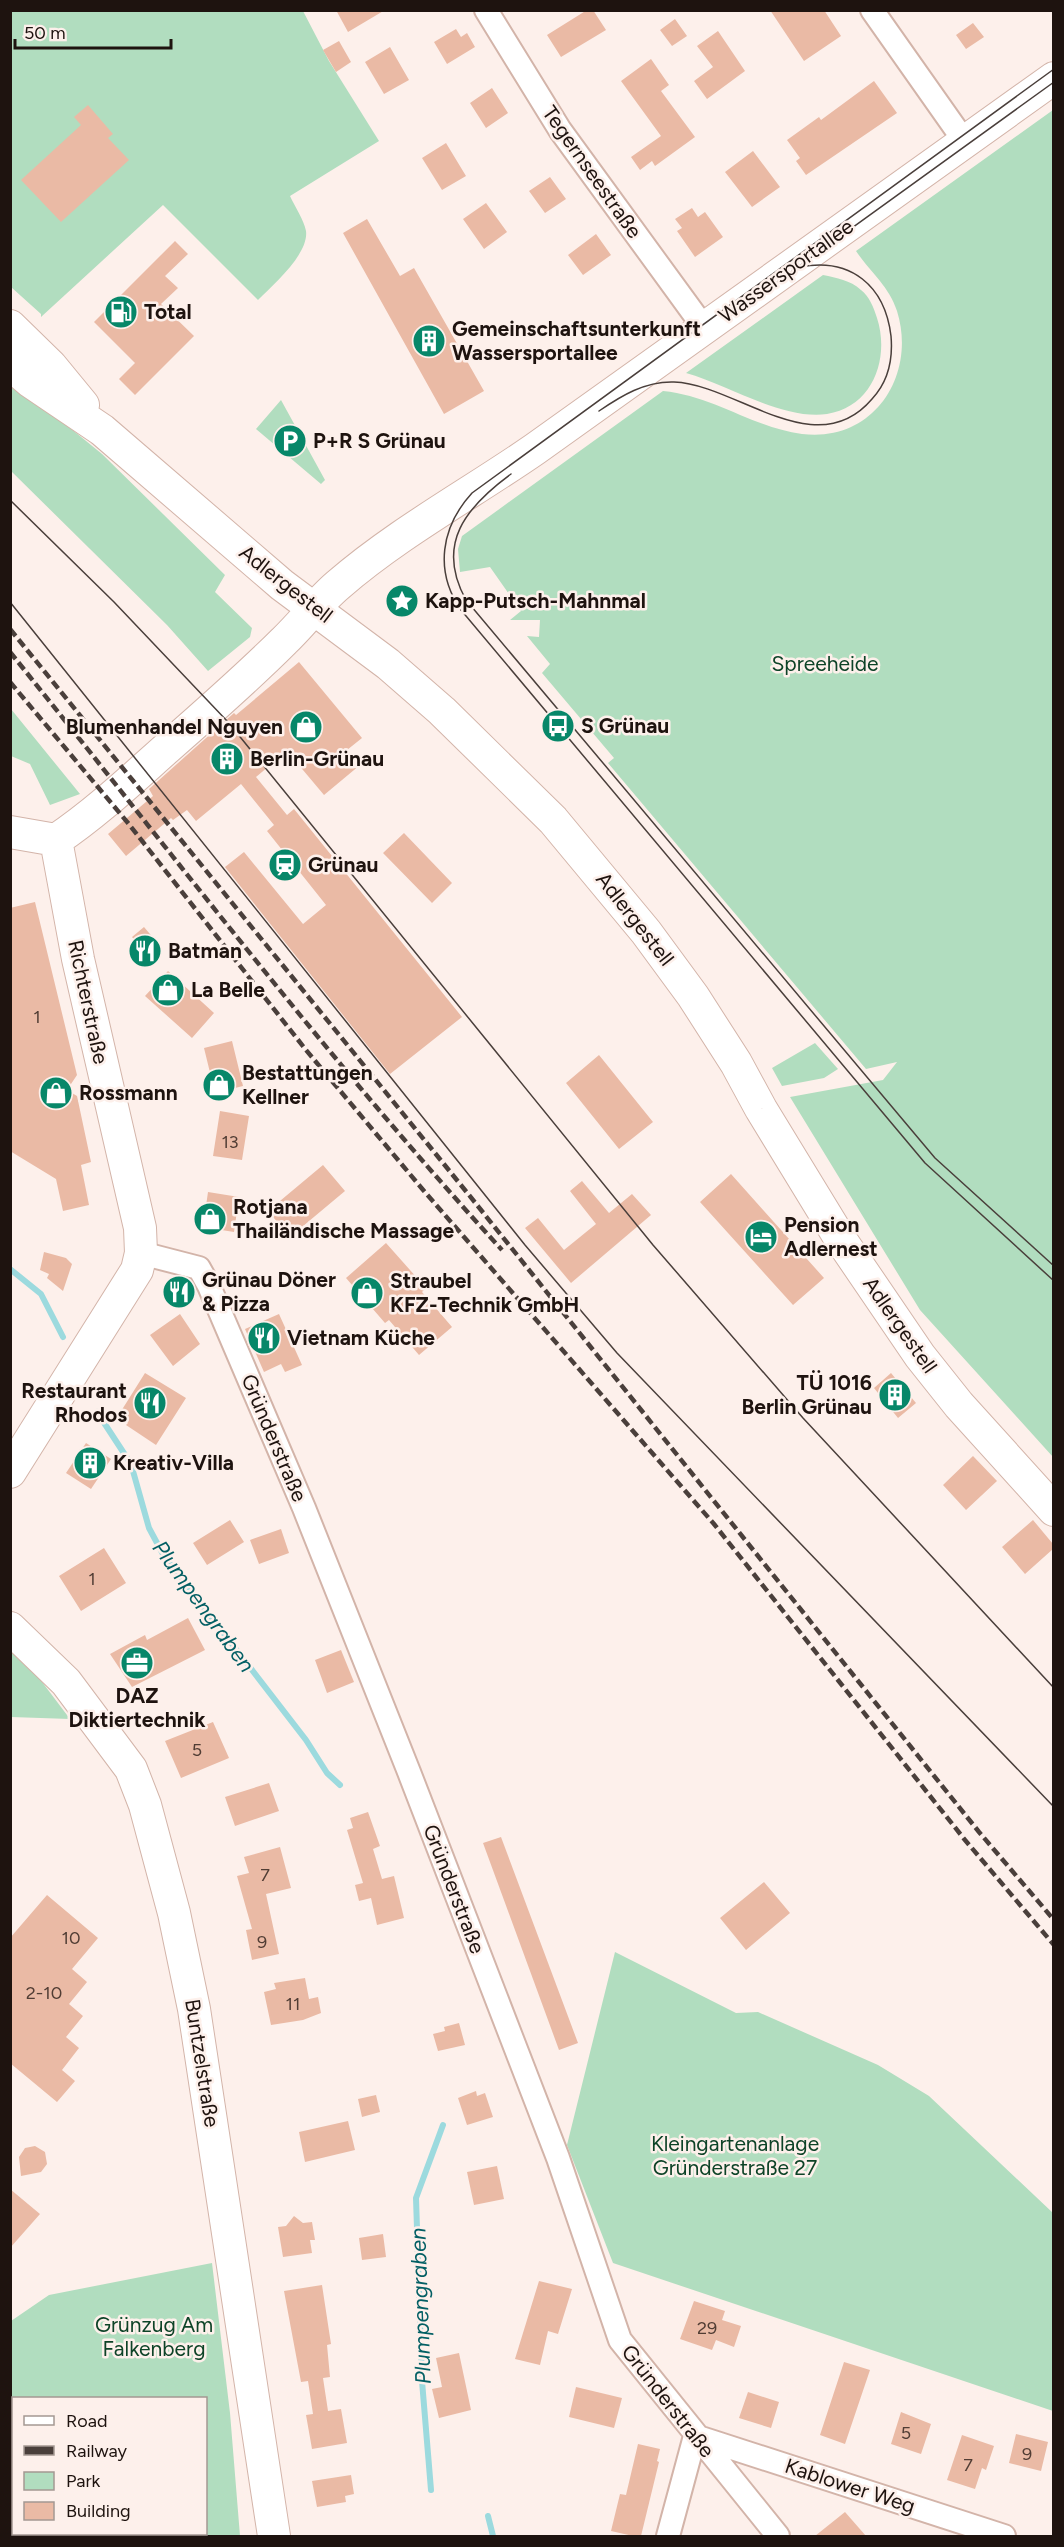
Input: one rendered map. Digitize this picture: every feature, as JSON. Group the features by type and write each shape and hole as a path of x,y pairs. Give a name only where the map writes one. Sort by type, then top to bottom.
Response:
{"main road":[{"name":"Wassersportallee","path":"314,609 363,565 438,512 472,493 535,449 1053,78"},
{"name":"Adlergestell","path":"10,326 51,366 102,430"},
{"name":"Adlergestell","path":"10,364 31,382 102,430 314,609 362,642 442,711 519,784 596,869 693,996 736,1063 766,1119 841,1240 920,1356 959,1405 1053,1510"},
{"path":"10,832 56,840 103,806 240,682 314,609"},
{"name":"Richterstraße","path":"10,1472 137,1270 141,1253 140,1228 78,959 56,840"},
{"name":"Buntzelstraße","path":"13,1627 66,1682 131,1768 145,1805 174,1913 194,2009 274,2536"}],"street":[{"name":"Tegernseestraße","path":"486,10 560,130 705,329"},
{"path":"872,10 965,142"},
{"name":"Gründerstraße","path":"141,1253 199,1268 209,1286 304,1508 409,1772 558,2158 620,2340 777,2536"},
{"path":"668,2536 695,2436"},
{"name":"Kablower Weg","path":"695,2436 1004,2536"}],"green space":[{"path":"11,11 303,11 329,61 379,141 290,196 305,227 305,240 302,249 289,268 258,300 163,205 41,317 41,314 11,287"},
{"name":"Spreeheide","path":"1053,110 1053,1457 920,1310 790,1097 883,1080 897,1062 866,1069 608,763 614,758 542,673 550,664 527,636 539,637 540,620 510,620 521,611 490,567 460,572 458,549 462,536 663,391 699,399 784,431 802,434 828,434 850,428 869,416 884,400 895,380 901,358 902,335 894,302 856,251"},
{"path":"823,275 843,280 857,287 869,299 877,318 881,349 879,364 874,378 856,402 843,410 827,414 792,412 686,373"},
{"path":"10,379 102,454 225,575 215,592 252,628 250,637 208,671 167,625 11,471"},
{"path":"281,400 325,480 321,484 256,429"},
{"path":"11,709 80,794 50,805 30,764 11,756"},
{"path":"815,1043 838,1069 824,1078 782,1086 772,1068"},
{"path":"10,1651 33,1670 70,1719 11,1717"},
{"name":"Kleingartenanlage Gründerstraße 27","path":"615,1952 736,2013 758,2012 878,2065 929,2096 1053,2213 1053,2411 613,2263 567,2145"},
{"name":"Grünzug Am Falkenberg","path":"212,2263 230,2413 240,2536 11,2536 11,2321 49,2295"}],"building":[{"path":"336,10 385,10 348,32"},
{"path":"587,10 593,10 606,30 561,57 547,35"},
{"path":"770,10 824,10 841,36 804,61"},
{"path":"675,19 687,36 672,46 660,30"},
{"path":"973,23 984,37 966,49 956,35"},
{"path":"456,29 461,37 467,33 475,47 447,64 434,42"},
{"path":"718,31 745,71 707,99 694,81 713,67 697,46"},
{"path":"339,41 351,62 336,72 323,50"},
{"path":"390,47 409,80 384,94 365,62"},
{"path":"651,59 669,85 661,91 695,137 655,166 652,161 640,170 631,157 661,136 621,81"},
{"path":"874,81 897,113 806,175 796,161 800,158 787,140 819,117 821,120"},
{"path":"492,88 508,113 486,128 470,103"},
{"path":"88,105 113,134 108,138 129,160 61,222 21,180 81,125 74,117"},
{"path":"446,143 466,176 442,190 422,158"},
{"path":"753,151 780,187 752,207 725,172"},
{"path":"550,177 566,199 545,213 529,191"},
{"path":"486,203 507,232 484,249 463,219"},
{"path":"692,208 698,217 705,212 723,237 695,257 677,231 682,228 675,219"},
{"name":"Gemeinschaftsunterkunft Wassersportallee","path":"367,219 400,276 414,268 484,391 444,414 343,233"},
{"path":"596,234 611,255 583,275 568,255"},
{"path":"175,241 188,254 165,276 178,288 161,304 194,336 135,395 119,379 135,363 94,322"},
{"path":"299,662 362,738 347,750 360,765 324,795 287,751 256,777 287,815 294,809 462,1017 390,1074 225,867 244,852 303,924 326,905 267,831 274,825 241,784 196,821 187,810 173,820 171,818 126,856 108,834 153,796 149,789 234,713 236,715"},
{"path":"404,833 452,883 432,903 383,853"},
{"path":"35,902 77,1075 67,1090 77,1096 91,1162 81,1165 89,1205 63,1211 56,1179 10,1151 10,908"},
{"path":"144,927 161,947 149,957 132,937"},
{"path":"168,971 214,1013 192,1038 145,996"},
{"path":"232,1041 243,1086 215,1093 204,1048"},
{"path":"599,1055 653,1122 619,1149 566,1083"},
{"path":"220,1111 249,1116 242,1160 213,1156"},
{"path":"323,1165 345,1191 290,1237 268,1211"},
{"path":"731,1174 824,1278 793,1305 700,1202"},
{"path":"582,1181 609,1213 632,1194 651,1215 571,1283 525,1228 538,1218 564,1250 596,1224 570,1191"},
{"path":"208,1192 239,1197 234,1232 203,1227"},
{"path":"386,1243 426,1288 422,1292 452,1327 419,1355 389,1320 385,1323 346,1278"},
{"path":"44,1252 66,1258 72,1264 63,1291 47,1278 49,1274 40,1270"},
{"path":"177,1276 186,1279 195,1300 165,1293"},
{"path":"180,1314 200,1344 173,1366 150,1335"},
{"path":"279,1314 302,1365 285,1372 281,1364 264,1372 245,1329"},
{"path":"145,1373 186,1398 156,1445 126,1425 128,1423 118,1416"},
{"name":"TÜ 1016 Berlin Grünau","path":"891,1373 916,1403 898,1418 874,1388"},
{"name":"Kreativ-Villa","path":"86,1443 111,1459 91,1489 66,1473"},
{"path":"973,1456 997,1481 966,1510 943,1485"},
{"path":"230,1520 244,1542 207,1565 193,1543"},
{"path":"1033,1520 1053,1544 1053,1549 1025,1574 1002,1547"},
{"path":"281,1529 289,1553 259,1564 250,1540"},
{"path":"104,1548 126,1583 81,1611 59,1576"},
{"path":"188,1618 205,1650 132,1687 110,1654 145,1635 147,1640"},
{"path":"341,1650 354,1682 327,1693 315,1660"},
{"path":"213,1722 229,1758 181,1778 165,1741"},
{"path":"269,1783 279,1811 235,1826 225,1797"},
{"path":"368,1812 380,1846 373,1849 382,1879 394,1876 404,1918 377,1925 371,1898 359,1901 355,1885 363,1883 347,1830 353,1828 350,1818"},
{"path":"501,1837 578,2043 559,2050 483,1843"},
{"path":"280,1847 291,1888 266,1894 279,1954 252,1960 246,1930 252,1929 237,1876 249,1873 244,1857"},
{"path":"764,1882 790,1913 746,1950 720,1918"},
{"path":"47,1895 98,1938 72,1969 87,1982 69,2004 83,2016 66,2037 79,2048 62,2070 75,2081 57,2102 10,2063 10,1938"},
{"path":"305,1978 309,1999 318,1997 321,2013 303,2020 271,2025 264,1992 276,1989 274,1983"},
{"path":"459,2023 465,2045 438,2051 433,2034 445,2031 444,2027"},
{"path":"476,2091 477,2096 485,2093 493,2117 467,2125 458,2098"},
{"path":"376,2095 380,2112 362,2117 358,2099"},
{"path":"348,2121 355,2150 305,2162 299,2132"},
{"path":"35,2146 45,2152 47,2164 41,2172 21,2176 19,2157 25,2148"},
{"path":"497,2166 504,2199 474,2205 467,2172"},
{"path":"10,2189 40,2214 10,2248"},
{"path":"294,2216 303,2223 312,2222 315,2240 310,2240 312,2253 283,2257 278,2227 286,2226"},
{"path":"383,2234 386,2257 362,2260 359,2238"},
{"path":"539,2281 572,2289 558,2334 548,2331 540,2365 515,2359"},
{"path":"322,2285 331,2344 327,2345 330,2377 323,2378 328,2411 341,2409 347,2443 312,2449 306,2415 313,2414 308,2381 301,2382 284,2291"},
{"path":"694,2301 725,2311 722,2320 741,2326 734,2347 716,2340 712,2350 680,2339"},
{"path":"459,2353 471,2410 439,2418 432,2389 442,2387 436,2358"},
{"path":"844,2362 870,2370 845,2444 820,2435"},
{"path":"576,2387 622,2398 614,2428 569,2417"},
{"path":"748,2392 779,2402 771,2428 739,2418"},
{"path":"901,2412 931,2424 921,2454 891,2444"},
{"path":"1016,2434 1048,2442 1041,2471 1009,2463"},
{"path":"962,2435 994,2446 986,2470 982,2468 975,2489 947,2480"},
{"path":"638,2444 660,2449 641,2536 633,2536 611,2531 620,2494 626,2495"},
{"path":"351,2475 354,2494 345,2496 346,2502 317,2507 312,2481"},
{"path":"845,2512 866,2536 815,2536"}],"waterway":[{"name":"Plumpengraben","path":"10,1269 41,1294 63,1337"},
{"name":"Plumpengraben","path":"97,1412 131,1464 149,1528 164,1556 306,1740 327,1773 340,1785"},
{"name":"Plumpengraben","path":"431,2490 422,2381 416,2198 443,2125"},
{"name":"Plumpengraben","path":"488,2516 493,2536"}],"tram line":[{"path":"1054,69 472,493 453,520 448,535 444,565 452,595 461,610 925,1163 1054,1281"},
{"path":"730,316 1054,82"},
{"path":"599,411 643,387 674,382 698,386 775,416 801,423 826,424 850,417 872,399 886,378 891,345 887,318 873,290 850,271 818,265 800,267"},
{"path":"511,474 481,500 460,528 455,544 454,561 457,580 466,600 935,1158 1054,1266"},
{"path":"10,500 114,602 228,722 653,1245 803,1418 1054,1688"},
{"path":"10,602 525,1245 617,1353 1054,1807"}],"railway":[{"path":"10,629 469,1195 979,1832 1054,1920"},
{"path":"10,652 374,1105 502,1250"},
{"path":"10,682 128,823 306,1050 424,1191 714,1524 965,1840 1054,1945"}],"place":[{"name":"Total","path":"121,312"},
{"name":"Gemeinschaftsunterkunft Wassersportallee","path":"429,341"},
{"name":"P+R S Grünau","path":"290,441"},
{"name":"Kapp-Putsch-Mahnmal","path":"402,601"},
{"name":"S Grünau","path":"558,726"},
{"name":"Blumenhandel Nguyen","path":"306,727"},
{"name":"Berlin-Grünau","path":"227,759"},
{"name":"Grünau","path":"285,865"},
{"name":"Batman","path":"145,951"},
{"name":"La Belle","path":"168,990"},
{"name":"Bestattungen Kellner","path":"219,1085"},
{"name":"Rossmann","path":"56,1093"},
{"name":"Rotjana Thailändische Massage","path":"210,1219"},
{"name":"Pension Adlernest","path":"761,1237"},
{"name":"Grünau Döner & Pizza","path":"179,1292"},
{"name":"Straubel KFZ-Technik GmbH","path":"367,1293"},
{"name":"Vietnam Küche","path":"264,1338"},
{"name":"TÜ 1016 Berlin Grünau","path":"895,1395"},
{"name":"Restaurant Rhodos","path":"150,1403"},
{"name":"Kreativ-Villa","path":"90,1463"},
{"name":"DAZ Diktiertechnik","path":"137,1663"}]}
